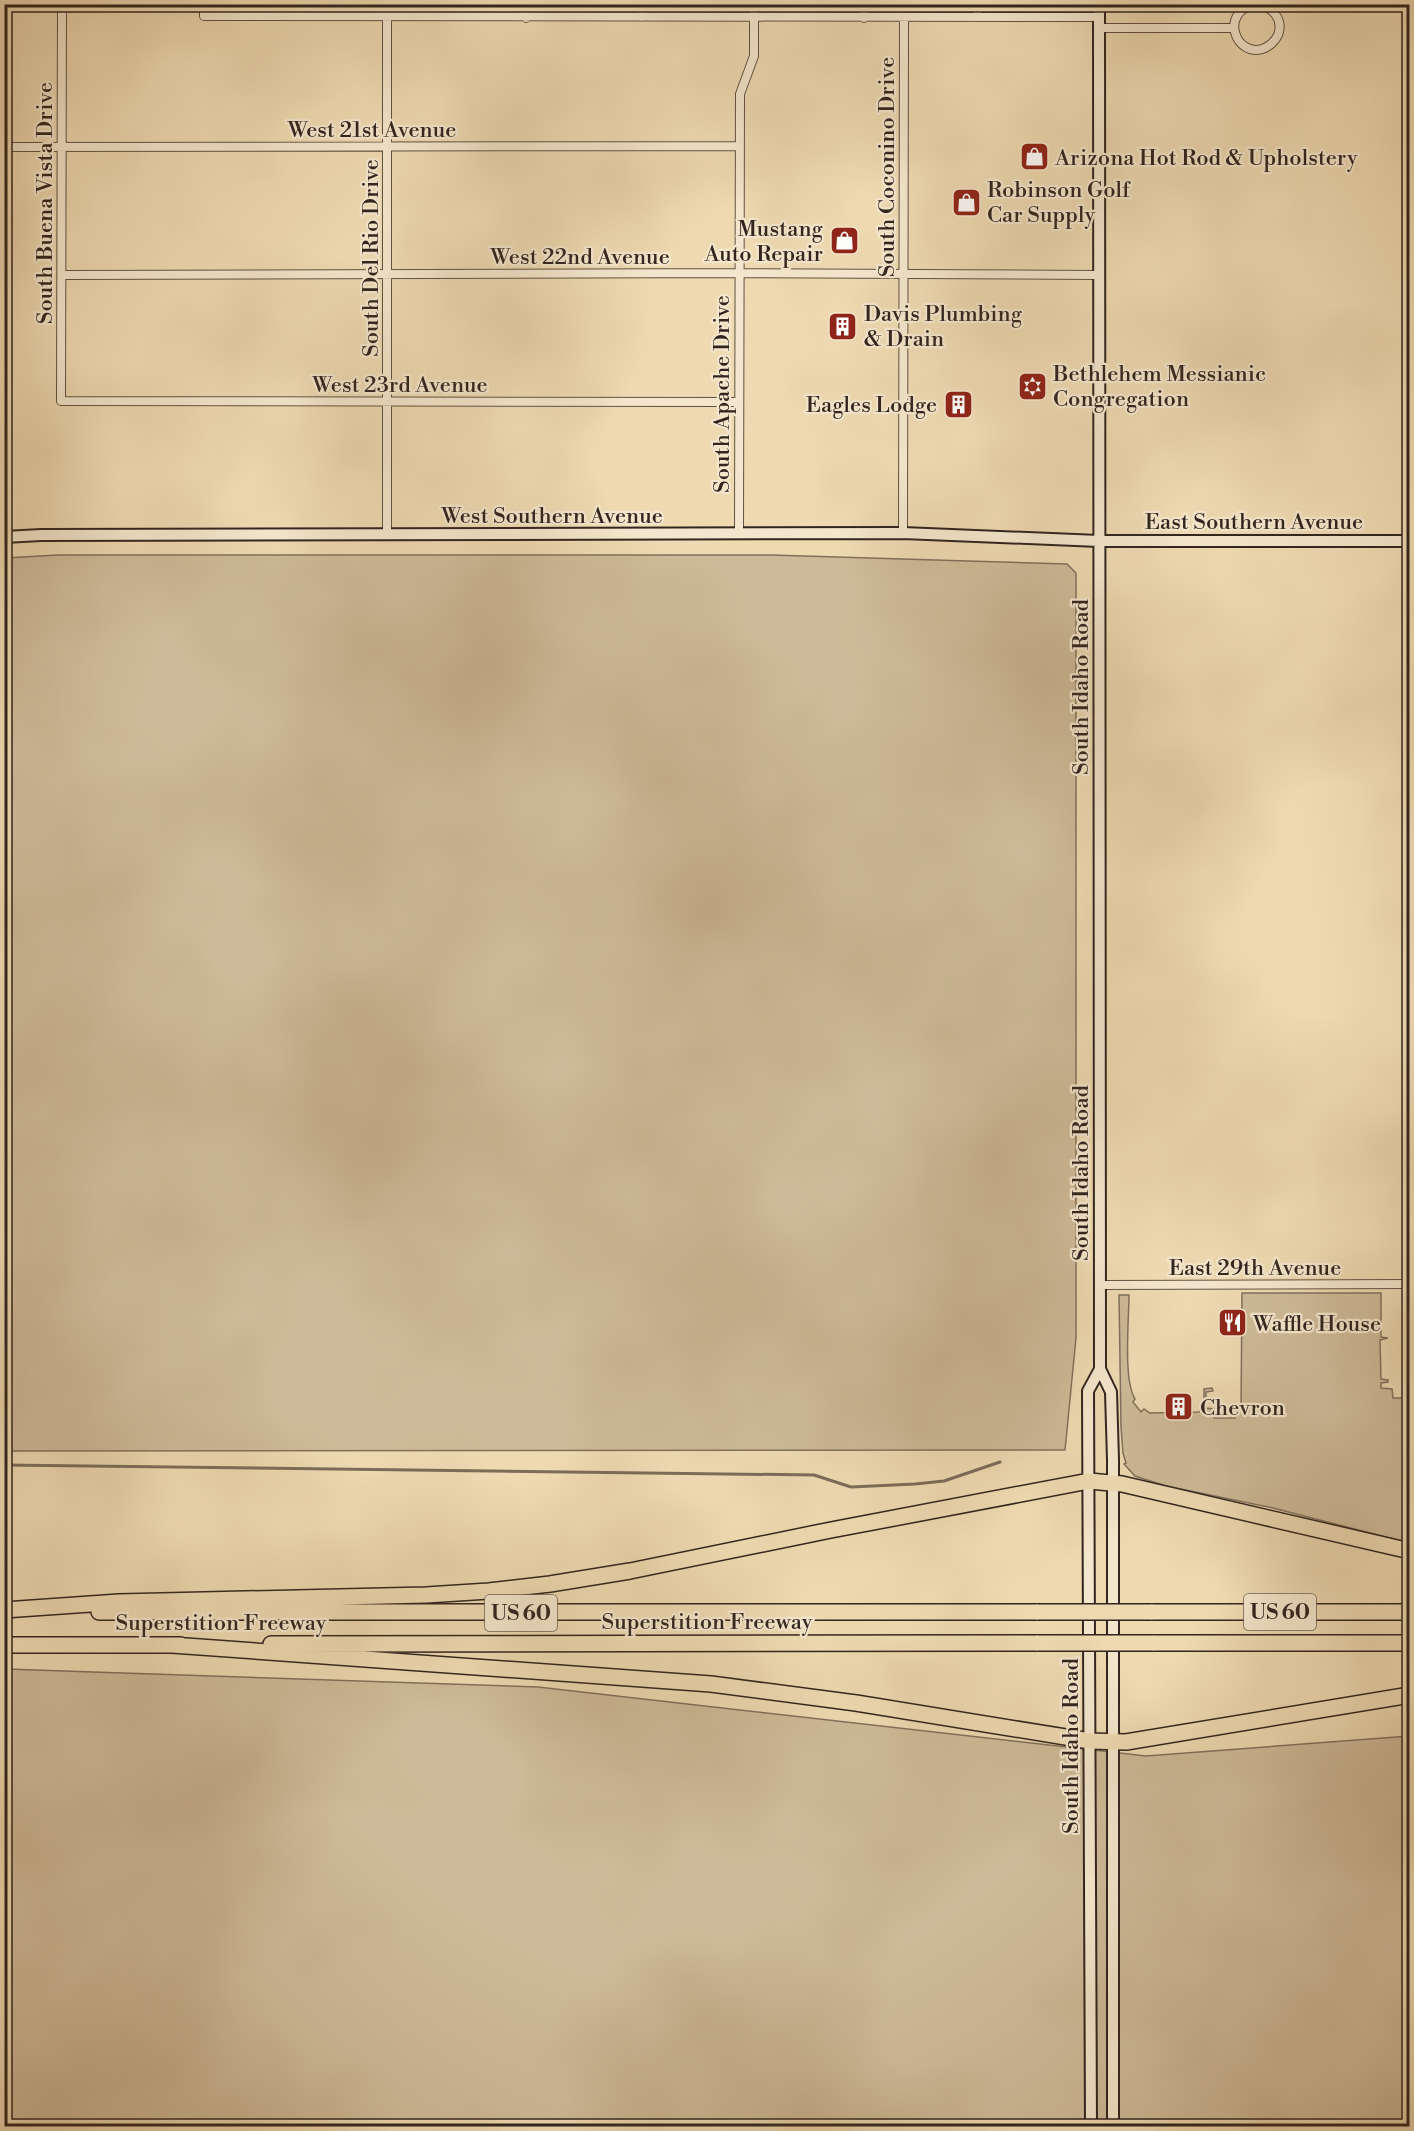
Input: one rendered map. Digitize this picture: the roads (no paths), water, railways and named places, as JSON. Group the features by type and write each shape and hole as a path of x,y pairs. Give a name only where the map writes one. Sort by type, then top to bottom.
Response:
{"highway":[{"path":"4,1611 119,1602 426,1595 550,1584 630,1571 854,1525 1089,1481 1112,1483 1410,1551"},
{"name":"Superstition Freeway","path":"4,1611 1410,1612"},
{"name":"Superstition Freeway","path":"4,1645 1410,1643"},
{"path":"171,1645 711,1684 856,1703 1090,1741 1113,1742 1126,1742 1410,1695"}],"main road":[{"name":"South Idaho Road","path":"1099,4 1100,1370 1111,1392 1113,2127"},
{"name":"West Southern Avenue","path":"4,537 41,535 903,533 1099,541"},
{"name":"East Southern Avenue","path":"1099,541 1410,541"},
{"name":"South Idaho Road","path":"1090,2127 1088,1391 1100,1370"}],"street":[{"name":"South Buena Vista Drive","path":"61,401 62,4"},
{"path":"204,4 204,16 977,17 1234,28"},
{"path":"526,4 526,18"},
{"path":"642,4 642,17"},
{"name":"South Apache Drive","path":"739,534 740,94 754,56 754,4"},
{"path":"864,4 864,18"},
{"path":"977,4 977,17"},
{"path":"1257,4 1265,6 1276,15 1279,30 1273,43 1260,49 1252,49 1240,42 1234,28 1238,14 1243,9 1257,4"},
{"name":"South Del Rio Drive","path":"387,17 387,534"},
{"name":"South Coconino Drive","path":"903,533 904,17"},
{"name":"West 21st Avenue","path":"4,147 740,146"},
{"name":"West 22nd Avenue","path":"62,275 739,273 1098,275"},
{"name":"West 23rd Avenue","path":"61,401 739,402"},
{"name":"East 29th Avenue","path":"1100,1285 1410,1284"}],"waterway":[{"path":"4,1465 814,1475 851,1487 944,1481 1000,1462"}],"place":[{"name":"Arizona Hot Rod & Upholstery","path":"1034,157"},
{"name":"Robinson Golf Car Supply","path":"966,202"},
{"name":"Mustang Auto Repair","path":"844,241"},
{"name":"Davis Plumbing & Drain","path":"843,326"},
{"name":"Bethlehem Messianic Congregation","path":"1032,386"},
{"name":"Eagles Lodge","path":"958,404"},
{"name":"Waffle House","path":"1232,1323"},
{"name":"Chevron","path":"1179,1407"}]}
